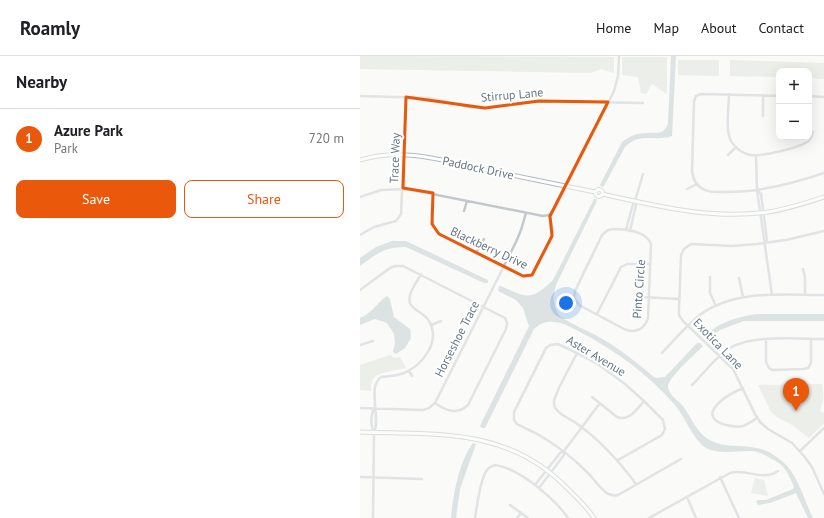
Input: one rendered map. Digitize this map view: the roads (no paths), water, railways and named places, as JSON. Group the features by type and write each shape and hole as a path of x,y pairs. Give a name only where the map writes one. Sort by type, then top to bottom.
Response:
{"street":[{"path":"360,196 381,190 403,188 542,216 549,215 554,211 617,82 619,56"},
{"path":"729,94 728,130 730,138 736,147 745,154 756,156 781,151 805,143 811,138 813,132"},
{"path":"776,96 729,94 698,95 694,100 692,171 696,184 711,192 736,192 790,184 824,173"},
{"path":"763,95 763,116"},
{"name":"Stirrup Lane","path":"360,96 429,98 487,108 539,101 643,103"},
{"path":"812,96 824,97"},
{"name":"Trace Way","path":"360,235 374,227 394,222 399,219 402,212 406,97"},
{"path":"728,155 736,147"},
{"name":"Paddock Drive","path":"360,160 379,155 404,154 426,157 595,192 596,190 600,190 602,194 635,201"},
{"path":"756,156 757,190 762,212 764,240 766,243 772,295"},
{"path":"628,230 633,204 643,174"},
{"path":"687,189 696,184"},
{"name":"Blackberry Drive","path":"433,193 432,222 435,231 440,235 525,277 534,273 552,236 554,228 549,215"},
{"path":"635,201 700,213 736,214 762,212 791,207 824,197"},
{"path":"464,211 467,201"},
{"name":"Horseshoe Trace","path":"435,403 519,237 526,213"},
{"name":"Pinto Circle","path":"613,229 628,230 642,234 649,240 651,246 650,264 647,322 643,328 636,331 627,331 578,304 574,298 575,291 604,233 613,229"},
{"name":"Exotica Lane","path":"824,231 766,243 732,246 688,245 684,248 681,254 679,299 680,315 688,326 735,372 757,418 764,426 787,439 800,451 812,467 824,494"},
{"path":"476,253 484,239"},
{"path":"597,314 621,267 627,264 650,264"},
{"path":"360,290 388,269 395,266 405,267 503,316 507,325 466,407 457,411 447,410 435,403 429,408 423,410 360,408"},
{"path":"803,269 805,278 805,295"},
{"path":"373,518 374,432 372,429 372,412 374,409 375,385 380,377 399,375 409,371 422,360 431,345 433,336 431,325 425,316 412,307 409,301 410,294 420,274"},
{"path":"710,277 710,293 716,306"},
{"path":"739,278 743,297"},
{"path":"662,353 703,313 728,300 743,297 772,295 824,295"},
{"path":"642,297 679,299"},
{"path":"431,325 441,321"},
{"path":"766,340 766,364 772,370 808,368 811,363 811,339"},
{"path":"692,385 720,356 727,350 740,343 750,340 824,339"},
{"path":"360,345 373,341"},
{"name":"Aster Avenue","path":"618,460 662,435 665,430 663,420 615,376 577,353 553,343 548,346 514,414 514,420 517,424 546,439 564,451 586,470 605,492 610,495 617,495 681,459"},
{"path":"577,353 555,398 554,407 601,443 618,460 636,484"},
{"path":"409,371 412,376"},
{"path":"743,388 724,399 714,409 714,417 721,423 733,426 743,426 757,418"},
{"path":"592,397 616,416 622,418 629,416 644,401"},
{"path":"539,488 560,452 564,451 600,403"},
{"path":"800,451 824,428"},
{"path":"360,432 446,434 488,441 516,452 549,472 566,486 590,511 594,518"},
{"path":"475,518 486,470 490,466 496,465 515,473 535,485 559,506 568,518"},
{"path":"649,518 730,472 737,471 770,476 778,471"},
{"path":"535,485 549,472"},
{"path":"360,477 422,479"},
{"path":"720,477 739,518"},
{"path":"687,496 696,518"},
{"path":"510,504 528,518"},
{"path":"517,518 521,513"}],"place":[{"name":"Azure Park","path":"796,411"}]}
